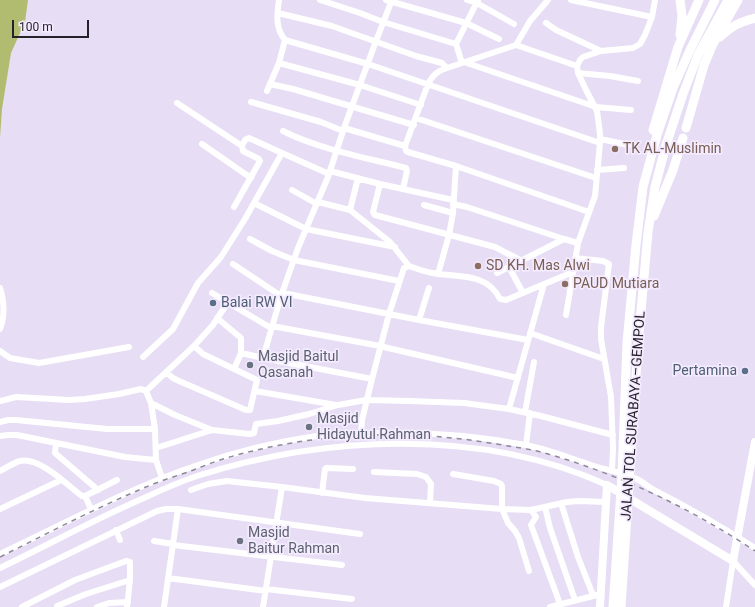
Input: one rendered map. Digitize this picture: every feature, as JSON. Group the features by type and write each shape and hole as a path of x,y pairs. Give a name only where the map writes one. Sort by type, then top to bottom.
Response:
{"highway":[{"path":"678,47 682,16 680,0"},
{"path":"643,187 652,132 678,47 699,0"},
{"name":"JALAN TOL SURABAYA–GEMPOL","path":"613,607 622,476 627,343 643,187 657,135 674,88 690,50 715,0"},
{"name":"JALAN TOL SURABAYA–GEMPOL","path":"621,607 638,345 648,232 655,187 682,94 698,54 728,0"},
{"path":"686,128 700,80 713,44 738,0"},
{"path":"713,44 730,28 738,23 755,18"},
{"path":"648,232 673,170 683,138"}],"main road":[{"path":"600,607 597,595 607,485 732,561 755,442"}],"street":[{"path":"279,0 277,25 280,34 286,40 368,64 600,141 629,145"},
{"path":"320,0 356,11 383,22 456,44"},
{"path":"468,0 477,1 514,24"},
{"path":"516,45 530,21 548,0"},
{"path":"572,0 652,16"},
{"path":"566,315 578,243 594,198 600,141 596,108 578,73 578,66 583,57 601,50 632,48 637,46 642,40 652,16 655,0"},
{"path":"263,358 294,260 329,173 343,129 390,1 466,23 499,39"},
{"path":"477,1 456,44 463,62 596,108 631,110"},
{"path":"278,13 332,26 416,56 442,63 447,68"},
{"path":"546,23 556,30 601,50"},
{"path":"266,92 279,63 286,40"},
{"path":"578,66 516,45 436,72 428,84 405,146 406,151 408,152 456,166 589,212"},
{"path":"279,63 360,85 421,105"},
{"path":"578,73 610,76 638,81"},
{"path":"270,84 293,89 414,125"},
{"path":"251,102 405,146"},
{"path":"177,103 242,146 244,150 260,160 234,207"},
{"path":"416,118 596,178"},
{"path":"283,131 299,138 337,150 406,168 407,171 403,189"},
{"path":"242,146 245,140 249,138 329,173 358,178 453,202 578,243"},
{"path":"202,144 251,178"},
{"path":"143,357 173,328 198,283 225,251 254,204 282,153"},
{"path":"438,274 449,235 453,213 456,166"},
{"path":"597,170 624,168"},
{"path":"350,210 358,178"},
{"path":"380,184 373,212 374,214 495,248 522,260"},
{"path":"292,190 317,203 350,210 395,247 409,266 438,274 471,278 484,282 493,288 502,300 511,299 573,272"},
{"path":"254,204 306,229 395,247"},
{"path":"424,205 453,213"},
{"path":"250,239 272,251 294,260 399,281"},
{"path":"497,273 564,239"},
{"path":"575,258 603,261 609,264 601,327 604,359 611,397 613,435 612,470"},
{"path":"233,264 282,294 528,340"},
{"path":"361,433 366,400 389,314 404,268 409,266"},
{"path":"509,267 523,293"},
{"path":"509,410 544,284"},
{"path":"0,288 3,308 0,329"},
{"path":"419,320 429,288"},
{"path":"212,293 272,327 380,346 518,378"},
{"path":"146,391 194,346 228,302"},
{"path":"217,318 240,337 242,341 241,353 234,369"},
{"path":"530,333 604,359"},
{"path":"166,372 179,381 246,410 250,410 257,380 203,354 194,346"},
{"path":"0,351 10,358 39,363 128,347"},
{"path":"241,353 372,379"},
{"path":"526,445 527,413 534,362"},
{"path":"0,401 16,396 69,400 119,394 141,389 146,391 151,403 155,429 156,460 162,478"},
{"path":"255,391 338,405"},
{"path":"151,403 212,430 252,433 254,432 256,424 290,418 338,405 366,400 464,403 527,413 613,435"},
{"path":"0,422 16,420 107,429 155,429"},
{"path":"156,448 212,430"},
{"path":"0,554 91,509 162,478 194,466 247,450 316,436 361,433 443,434 526,445 560,454 592,466 612,470 637,480 685,506 755,548"},
{"path":"0,436 8,434 17,435 125,457 156,460"},
{"path":"56,443 55,452 98,490"},
{"path":"0,568 116,510 198,476 269,457 307,450 406,444 487,451 525,458 559,467 607,485"},
{"path":"0,471 19,462 26,461 44,467 80,495 84,496 91,509"},
{"path":"322,493 326,468 353,469"},
{"path":"374,472 417,474 426,477 431,484 430,502"},
{"path":"453,474 494,481 501,484 502,509 508,523 519,538 529,571"},
{"path":"0,510 60,480"},
{"path":"84,496 117,480"},
{"path":"191,490 208,484 227,481 365,498 531,510 561,503 579,501 606,502"},
{"path":"263,607 282,487"},
{"path":"550,607 597,595 578,557 561,503"},
{"path":"544,507 574,600"},
{"path":"164,607 178,509"},
{"path":"0,587 157,510 178,509 360,534"},
{"path":"531,510 536,517 531,525 560,604"},
{"path":"116,530 120,540"},
{"path":"154,541 342,565"},
{"path":"22,607 75,580 126,561 130,562 128,605 109,603 97,607"},
{"path":"732,561 755,586"},
{"path":"726,607 732,561"},
{"path":"168,578 352,599"},
{"path":"57,606 86,594 130,580"}],"green space":[{"path":"0,0 28,0 25,22 11,53 2,109 0,138"}],"railway":[{"path":"0,557 127,495 225,458 301,441 366,435 431,436 464,439 535,451 575,462 629,483 681,507 755,551"}],"place":[{"name":"TK AL-Muslimin","path":"615,149"},
{"name":"SD KH. Mas Alwi","path":"478,266"},
{"name":"PAUD Mutiara","path":"565,284"},
{"name":"Balai RW VI","path":"213,303"},
{"name":"Masjid Baitul Qasanah","path":"250,365"},
{"name":"Pertamina","path":"745,371"},
{"name":"Masjid Hidayutul Rahman","path":"309,427"},
{"name":"Masjid Baitur Rahman","path":"240,541"}]}
